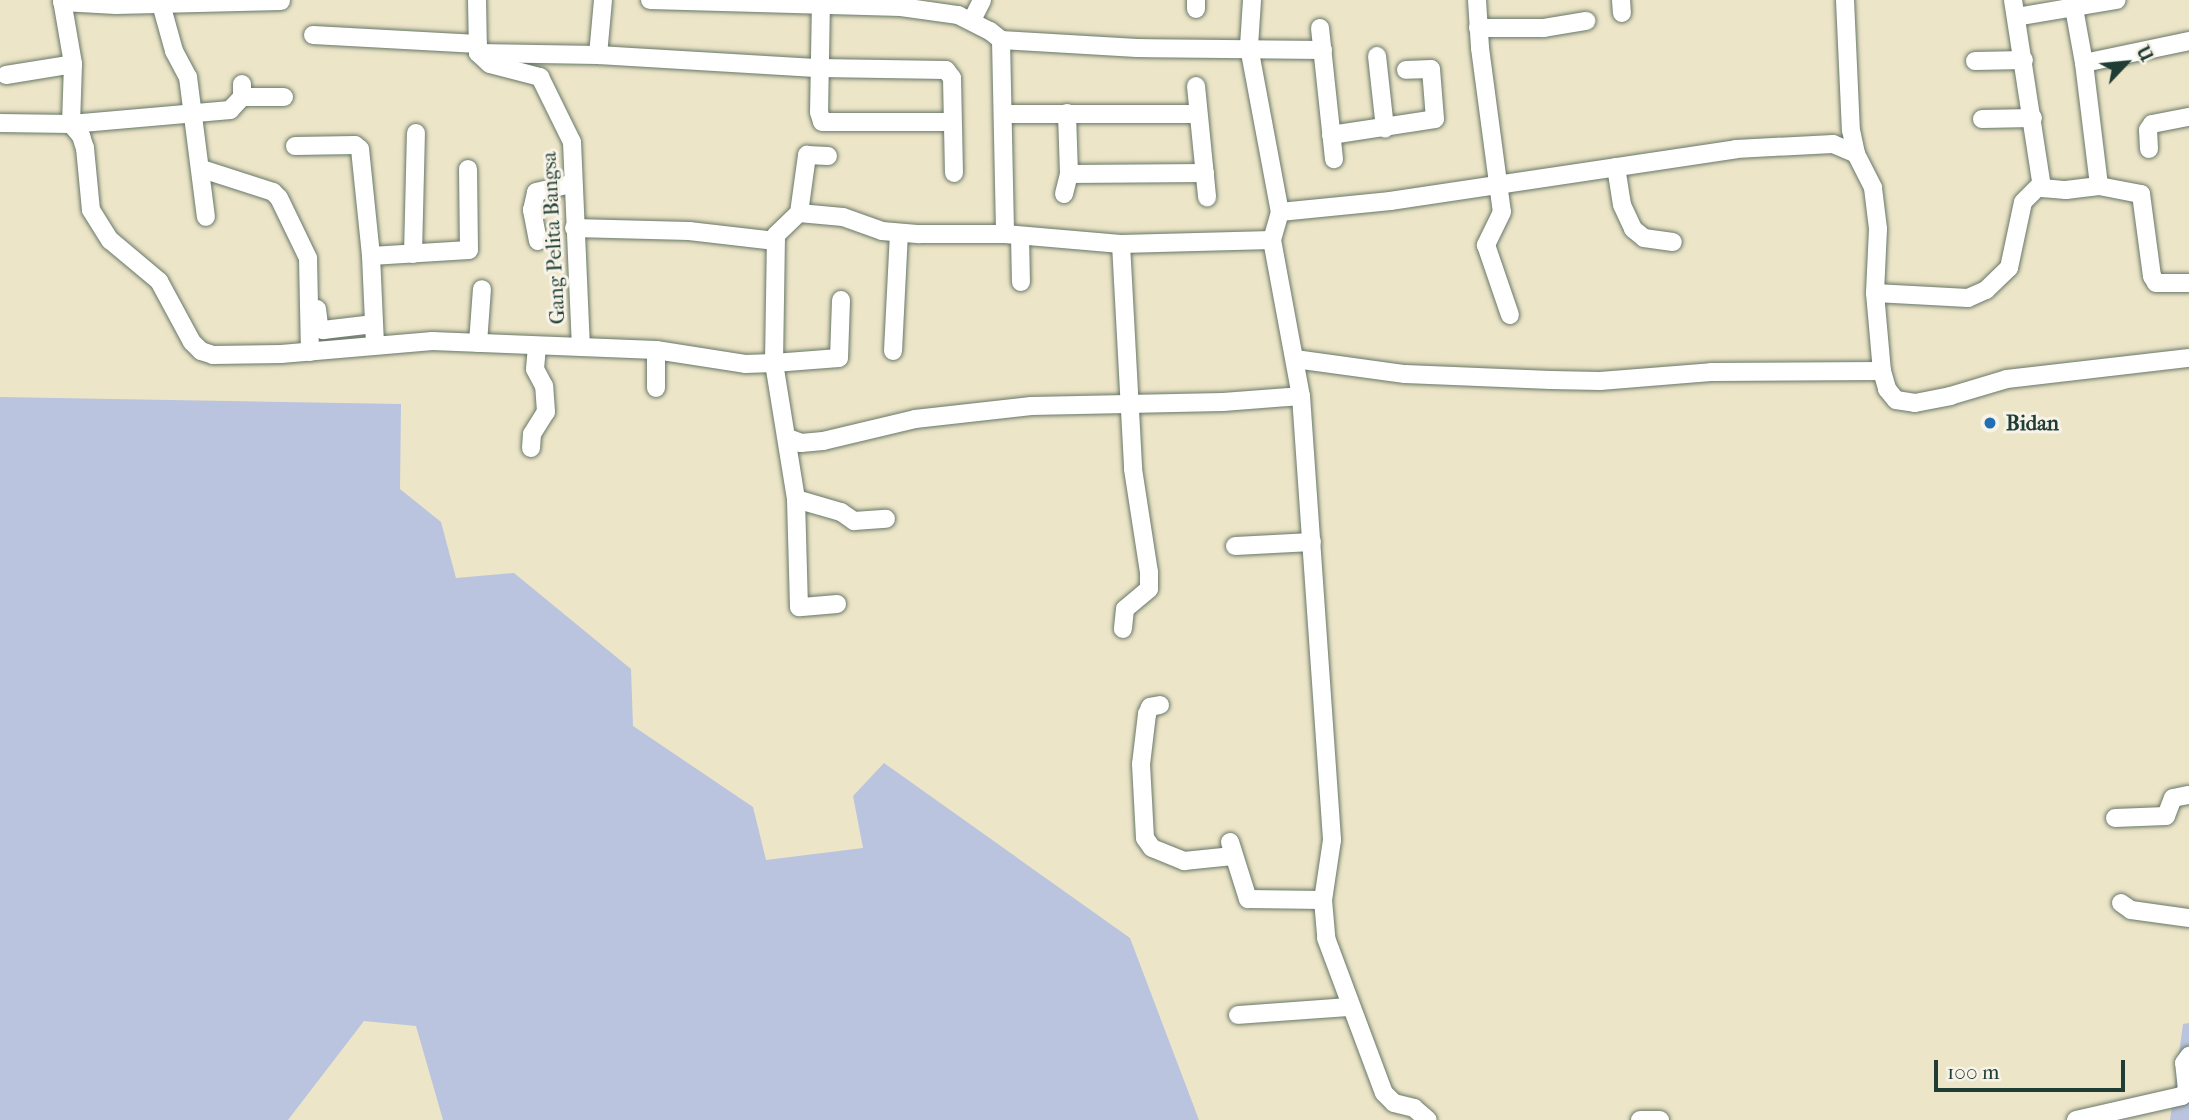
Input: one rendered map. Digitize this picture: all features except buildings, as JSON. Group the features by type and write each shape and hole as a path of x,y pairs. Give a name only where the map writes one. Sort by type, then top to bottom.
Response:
{"street":[{"path":"477,0 478,49"},
{"path":"598,55 603,0"},
{"path":"650,0 821,2 901,7 972,20 1001,40 1137,48 1249,47 1323,50"},
{"path":"972,20 982,0"},
{"path":"1252,0 1249,47 1280,212 1272,240 1301,396 1332,840 1323,900 1326,938 1384,1093 1394,1103 1414,1108 1428,1120"},
{"path":"1478,0 1479,28 1502,212 1486,245 1510,315"},
{"path":"1845,0 1851,130 1856,154 1873,188 1878,229 1875,293 1882,371 1891,395 1903,402 1915,403 2007,379 2189,358"},
{"path":"2117,0 2074,8 2014,8 2033,118 2040,185 2045,189 2055,190 2099,186 2141,194 2152,276 2156,282 2189,283"},
{"path":"281,1 161,4 62,1 73,64 71,124 81,136 85,148 91,209 110,240 159,281 184,329 201,351 232,356 432,341 656,350 745,364 839,358 841,300"},
{"path":"821,2 819,117 822,122 952,122"},
{"path":"161,4 174,51 188,76 195,113 206,217"},
{"path":"2074,8 2084,63 2099,186"},
{"path":"1479,28 1544,28 1586,21"},
{"path":"1320,28 1334,159"},
{"path":"313,35 478,49 820,68 946,70 951,78 954,173"},
{"path":"1001,40 1012,235 1021,282"},
{"path":"2084,63 2189,41"},
{"name":"Gang Pelita Bangsa","path":"478,49 490,64 527,71 542,79 572,142 581,347"},
{"path":"1377,56 1385,129"},
{"path":"1975,61 2024,60"},
{"path":"6,75 73,64"},
{"path":"1331,135 1385,129 1435,119 1431,69 1406,70"},
{"path":"1196,86 1207,197"},
{"path":"0,123 71,124 230,110 242,90 284,97"},
{"path":"1064,194 1069,174 1067,113"},
{"path":"1005,114 1198,114"},
{"path":"2149,149 2148,130 2152,124 2189,117"},
{"path":"1982,119 2033,118"},
{"path":"414,254 416,133"},
{"path":"1280,212 1390,201 1736,149 1833,144 1856,154"},
{"path":"295,146 358,146 371,256 375,345"},
{"path":"828,156 807,155 799,213 776,235 774,363 796,499 799,607 838,604"},
{"path":"1616,167 1622,205 1633,229 1644,238 1673,242"},
{"path":"202,169 272,192 279,198 308,258 310,352"},
{"path":"371,256 469,250 468,169"},
{"path":"1069,174 1205,173"},
{"path":"538,241 533,210 536,192 572,184"},
{"path":"1875,293 1968,298 1986,290 2009,268 2023,202 2040,185"},
{"path":"799,213 843,218 881,231 899,233 1012,235 1121,244 1272,240"},
{"path":"574,228 690,231 775,241"},
{"path":"893,351 899,233"},
{"path":"1121,244 1133,469 1149,572 1149,589 1125,609 1123,629"},
{"path":"478,344 482,289"},
{"path":"310,297 316,299 319,326 323,330 374,324"},
{"path":"531,448 532,434 546,412 544,386 536,369 537,347"},
{"path":"656,350 656,388"},
{"path":"1295,359 1405,374 1551,380 1600,381 1711,372 1882,371"},
{"path":"788,438 800,443 823,441 915,419 982,411 1301,396"},
{"path":"796,499 841,512 854,521 886,519"},
{"path":"1235,546 1312,542"},
{"path":"1160,705 1150,707 1147,714 1141,764 1145,838 1152,848 1184,861 1231,849 1248,899 1323,900"},
{"path":"2115,818 2166,816 2173,798 2189,795"},
{"path":"2120,902 2132,910 2189,918"},
{"path":"1238,1015 1350,1007"},
{"path":"2076,1120 2182,1097 2188,1090 2184,1063 2189,1056"},
{"path":"1640,1120 1660,1120"}],"shaded area":[{"path":"0,397 401,404 400,489 441,522 456,578 514,573 631,669 633,726 753,807 766,860 863,848 853,796 884,763 1130,938 1199,1120 443,1120 416,1026 364,1021 288,1120 0,1120"},
{"path":"2189,1023 2189,1120 2170,1120 2183,1024"}],"place":[{"name":"Bidan","path":"1990,423"}]}
